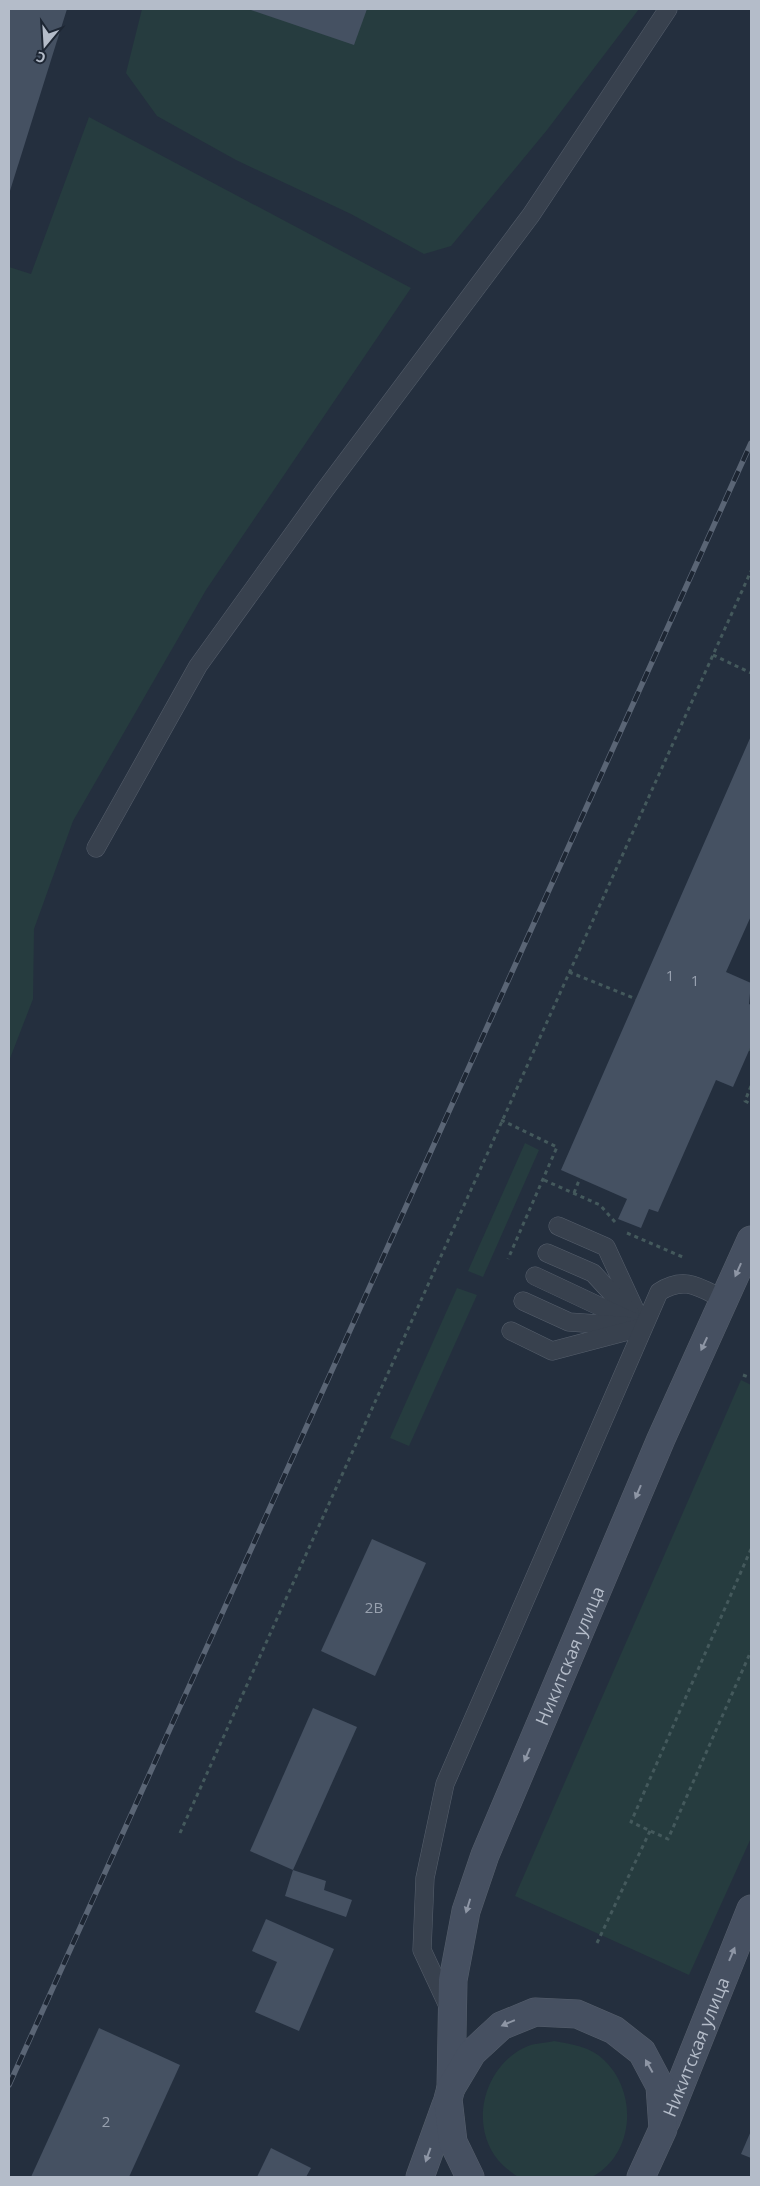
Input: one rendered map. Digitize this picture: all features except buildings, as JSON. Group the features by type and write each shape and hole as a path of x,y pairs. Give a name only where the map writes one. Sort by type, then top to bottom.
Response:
{"main road":[{"name":"Никитская улица","path":"420,2177 449,2094 453,1980 466,1911 485,1855 661,1439 751,1240"},
{"name":"Никитская улица","path":"641,2177 663,2129 751,1909"},
{"path":"470,2177 453,2142 449,2094 472,2053 501,2026 536,2012 577,2014 614,2030 642,2052 660,2086 663,2129"}],"lane":[{"path":"96,848 198,666 324,491 531,215 668,9"},
{"path":"558,1226 606,1247 642,1327"},
{"path":"548,1253 594,1273 642,1327"},
{"path":"535,1276 642,1327"},
{"path":"451,2013 422,1950 426,1878 445,1784 642,1327 660,1292 672,1284 686,1282 725,1300"},
{"path":"523,1301 569,1322 642,1327"},
{"path":"511,1331 552,1351 642,1327"}],"path":[{"path":"180,1833 751,571"},
{"path":"713,655 751,673"},
{"path":"569,972 636,999"},
{"path":"751,1086 745,1101 751,1104"},
{"path":"501,1120 557,1147 508,1259"},
{"path":"574,1193 580,1178"},
{"path":"544,1180 600,1205 616,1224"},
{"path":"621,1230 694,1262"},
{"path":"742,1375 751,1378"},
{"path":"751,1549 631,1822 668,1839 751,1652"},
{"path":"598,1943 650,1831"}],"green space":[{"path":"142,9 639,9 547,130 451,246 424,254 351,214 236,160 157,116 126,73"},
{"path":"89,117 411,288 206,590 73,821 34,929 33,999 9,1061 9,267 31,274"},
{"path":"525,1143 539,1150 483,1277 468,1271"},
{"path":"457,1288 477,1295 409,1446 390,1438"},
{"path":"741,1380 751,1385 751,1838 689,1975 515,1896"},
{"path":"554,2041 581,2047 599,2056 615,2073 623,2089 627,2122 624,2138 617,2154 606,2167 592,2177 518,2177 498,2160 489,2145 484,2129 483,2112 486,2096 492,2080 501,2066 513,2055 528,2046"}],"railway":[{"path":"9,2085 751,443"}]}
